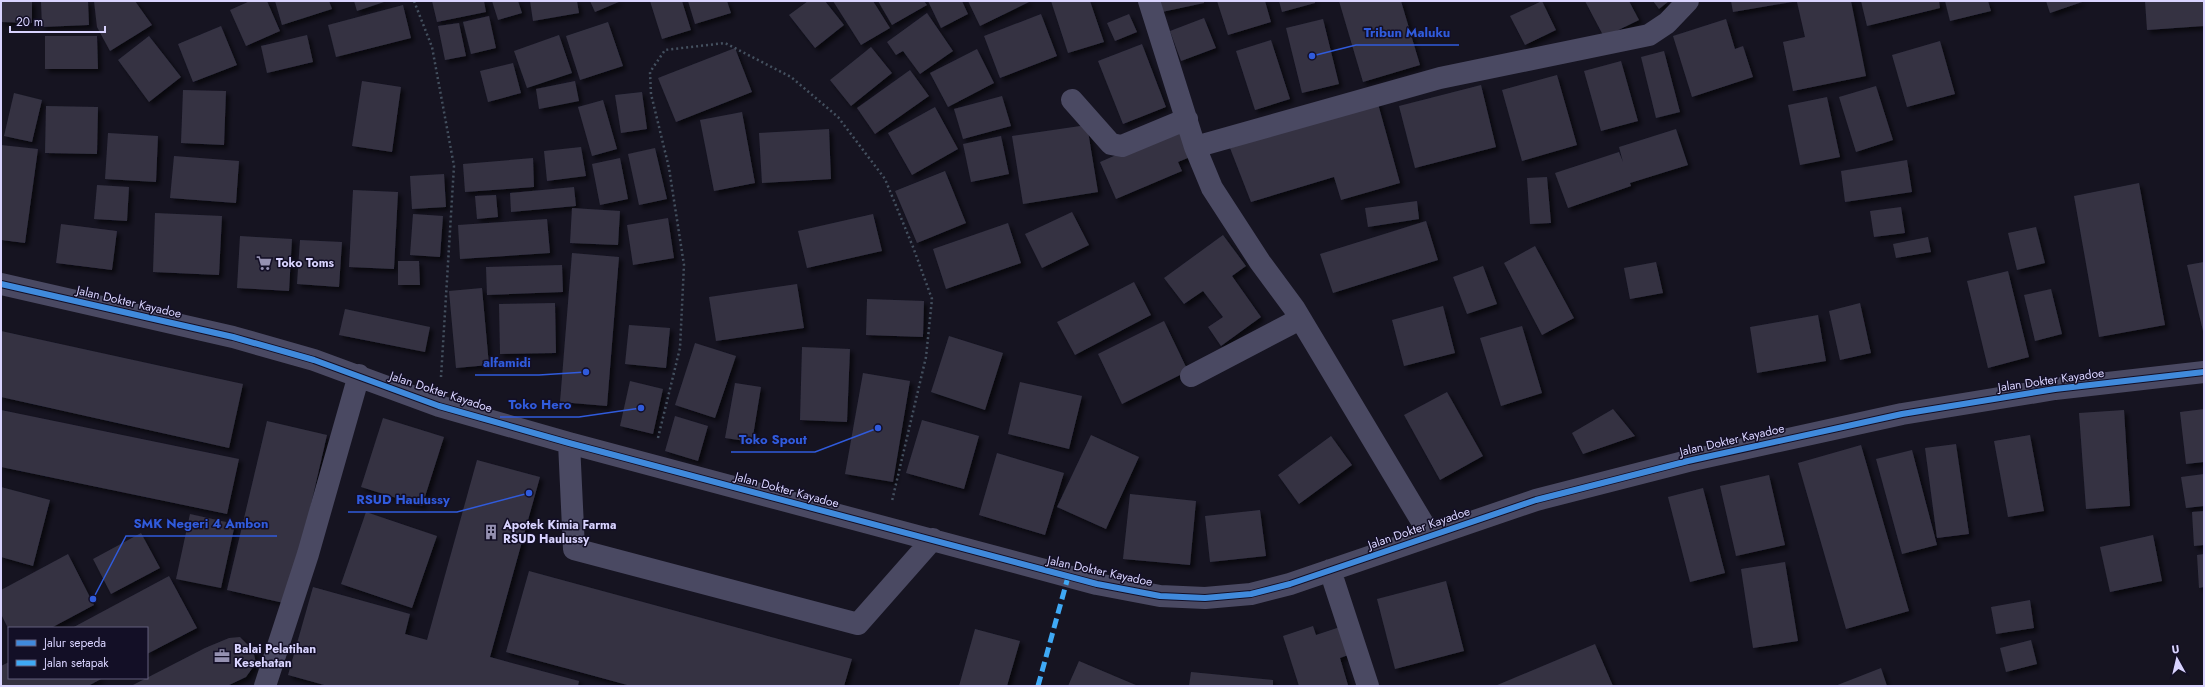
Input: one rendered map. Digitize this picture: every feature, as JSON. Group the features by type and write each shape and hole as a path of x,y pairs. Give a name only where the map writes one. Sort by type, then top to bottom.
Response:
{"street":[{"path":"1149,1 1195,147 1212,188 1260,262 1300,319 1430,535"},
{"path":"1195,147 1440,78 1649,35 1667,23 1688,1"},
{"path":"1072,100 1111,144 1116,146 1122,146 1187,119"},
{"name":"Jalan Dokter Kayadoe","path":"1,284 233,337 359,375 439,406 569,443 652,464 802,506 933,539 1068,577 1133,592 1160,596 1205,598 1251,594 1330,570 1430,535 1575,489 1846,426 1902,414 2055,389 2204,372"},
{"path":"1191,376 1300,319"},
{"path":"265,686 308,554 359,375"},
{"path":"569,443 574,549 858,624 933,539"},
{"path":"1330,570 1368,686"}],"path":[{"path":"414,1 432,47 454,166 439,406"},
{"path":"652,464 680,348 684,265 669,168 650,94 650,72 664,50 725,43 791,78 838,117 885,179 913,247 932,299 926,357 886,527"}],"building":[{"path":"1,1 32,1 32,23 1,22"},
{"path":"41,1 88,1 89,25 42,27"},
{"path":"94,1 135,1 152,25 110,51 97,27"},
{"path":"250,1 267,1 280,31 246,46 230,10"},
{"path":"275,1 329,1 332,9 282,25"},
{"path":"354,1 387,1 357,11"},
{"path":"432,1 484,1 486,12 437,22"},
{"path":"492,1 518,1 522,13 498,20"},
{"path":"530,1 577,1 579,13 533,21"},
{"path":"590,1 621,1 595,12"},
{"path":"650,1 682,1 691,30 662,39"},
{"path":"688,1 727,1 731,13 695,24"},
{"path":"808,1 825,1 844,25 815,48 789,15"},
{"path":"833,1 873,1 890,28 861,45"},
{"path":"878,1 924,1 927,5 892,25"},
{"path":"928,1 962,1 968,14 941,28"},
{"path":"968,1 1031,1 980,26"},
{"path":"1051,1 1090,1 1104,42 1068,53"},
{"path":"1160,1 1204,1 1204,3 1162,12"},
{"path":"1217,1 1265,1 1271,22 1228,35"},
{"path":"1279,1 1315,1 1315,3 1282,12"},
{"path":"1339,1 1401,1 1420,65 1363,82"},
{"path":"1542,1 1556,30 1525,45 1510,16"},
{"path":"1585,1 1629,1 1639,20 1604,37"},
{"path":"1653,1 1669,1 1659,9"},
{"path":"1731,1 1792,1 1792,2 1733,12"},
{"path":"1851,1 1866,76 1793,91 1783,42 1805,37 1797,2"},
{"path":"1861,1 1939,1 1940,8 1867,26"},
{"path":"1945,1 1988,1 1991,11 1950,21"},
{"path":"2046,1 2085,1 2050,13"},
{"path":"2145,1 2204,1 2204,26 2147,30"},
{"path":"403,5 411,38 336,57 328,25"},
{"path":"927,13 953,51 920,74 903,51 896,55 887,42"},
{"path":"1041,14 1057,56 1000,78 984,36"},
{"path":"1129,14 1137,32 1115,41 1107,23"},
{"path":"489,16 496,48 471,54 463,22"},
{"path":"1204,18 1216,48 1181,61 1170,31"},
{"path":"1323,19 1339,84 1302,93 1286,28"},
{"path":"1726,19 1735,49 1743,46 1753,77 1692,97 1673,36"},
{"path":"608,22 623,66 580,80 566,36"},
{"path":"459,23 466,56 445,60 438,26"},
{"path":"221,26 237,65 193,82 178,44"},
{"path":"307,35 313,62 267,73 261,46"},
{"path":"559,35 572,73 527,88 514,51"},
{"path":"45,36 97,36 98,69 45,69"},
{"path":"149,36 181,77 149,102 118,60"},
{"path":"1271,40 1290,99 1255,110 1236,51"},
{"path":"1940,41 1955,94 1907,107 1892,55"},
{"path":"1142,44 1166,107 1123,124 1098,61"},
{"path":"871,47 892,73 851,106 830,80"},
{"path":"735,48 752,92 676,122 658,78"},
{"path":"977,49 994,83 948,107 930,73"},
{"path":"1664,51 1680,112 1656,118 1641,57"},
{"path":"1621,61 1638,121 1601,131 1584,71"},
{"path":"513,63 521,93 488,102 480,71"},
{"path":"910,70 929,96 875,134 857,108"},
{"path":"1557,75 1577,145 1522,161 1502,90"},
{"path":"362,81 401,87 392,152 352,146"},
{"path":"575,81 579,101 539,109 536,89"},
{"path":"1481,85 1496,147 1415,168 1399,106"},
{"path":"1876,86 1893,140 1856,152 1839,97"},
{"path":"183,90 226,91 224,145 181,143"},
{"path":"642,92 647,129 621,133 615,95"},
{"path":"14,93 42,100 32,142 4,136"},
{"path":"1002,96 1011,126 963,139 954,109"},
{"path":"1827,97 1840,157 1800,165 1788,105"},
{"path":"603,100 617,149 592,156 578,107"},
{"path":"1377,100 1400,183 1341,200 1334,177 1251,202 1230,148"},
{"path":"46,106 98,107 97,154 45,153"},
{"path":"935,107 958,149 912,175 888,133"},
{"path":"742,112 755,183 714,191 700,120"},
{"path":"1087,125 1098,192 1023,204 1012,136"},
{"path":"1183,126 1195,155 1178,162 1182,171 1116,199 1100,162"},
{"path":"829,129 831,179 762,183 759,133"},
{"path":"1676,129 1688,165 1630,183 1631,186 1568,208 1555,173 1619,152 1623,162 1619,147"},
{"path":"108,133 158,136 156,182 105,179"},
{"path":"1001,136 1009,174 971,182 963,144"},
{"path":"1,145 38,149 25,243 1,240"},
{"path":"581,147 586,176 547,181 544,151"},
{"path":"655,148 667,199 639,205 628,154"},
{"path":"174,156 239,161 236,203 170,198"},
{"path":"533,158 534,187 465,192 463,164"},
{"path":"620,158 628,199 600,205 592,164"},
{"path":"1907,160 1912,192 1845,202 1841,171"},
{"path":"945,171 966,223 917,243 895,191"},
{"path":"444,174 446,207 412,209 410,176"},
{"path":"1547,177 1551,223 1530,224 1527,178"},
{"path":"2139,183 2165,325 2099,337 2074,196"},
{"path":"97,185 129,187 127,221 94,219"},
{"path":"574,187 576,206 511,212 510,193"},
{"path":"353,190 398,192 394,269 349,267"},
{"path":"496,195 498,217 477,219 475,196"},
{"path":"1417,201 1419,219 1368,227 1365,208"},
{"path":"1901,207 1905,233 1874,237 1870,211"},
{"path":"572,208 620,211 618,245 570,243"},
{"path":"1072,212 1089,245 1042,268 1025,234"},
{"path":"155,213 222,216 219,275 153,272"},
{"path":"413,214 443,216 440,257 410,255"},
{"path":"873,214 882,251 807,268 798,231"},
{"path":"668,218 674,258 633,265 627,225"},
{"path":"547,219 550,253 460,259 458,225"},
{"path":"1426,221 1438,260 1333,293 1320,254"},
{"path":"1008,223 1021,263 946,289 933,249"},
{"path":"61,224 117,231 112,270 56,263"},
{"path":"2036,227 2045,263 2017,270 2008,233"},
{"path":"1223,235 1246,266 1232,276 1261,317 1221,346 1208,327 1223,317 1203,291 1184,304 1164,278"},
{"name":"Toko Toms","path":"240,236 292,239 289,291 237,288"},
{"path":"1928,237 1931,252 1896,258 1893,244"},
{"path":"300,240 342,242 339,287 297,284"},
{"path":"1535,246 1574,318 1542,335 1504,263"},
{"path":"572,253 619,257 607,406 560,402"},
{"path":"398,261 419,261 420,285 398,285"},
{"path":"1656,262 1663,293 1630,299 1624,268"},
{"path":"2204,262 2204,331 2203,331 2187,265"},
{"path":"562,265 563,292 487,295 486,267"},
{"path":"1483,266 1497,304 1467,314 1453,277"},
{"path":"2008,271 2029,357 1988,368 1967,281"},
{"path":"1134,282 1151,315 1075,355 1057,322"},
{"path":"797,284 804,328 716,341 709,297"},
{"path":"482,288 489,365 456,368 449,291"},
{"path":"2051,289 2062,334 2035,341 2024,295"},
{"path":"867,299 924,301 923,337 866,335"},
{"path":"555,303 556,353 500,354 499,304"},
{"path":"1860,303 1871,353 1840,360 1829,311"},
{"path":"1443,306 1455,353 1404,366 1392,320"},
{"path":"345,309 430,327 425,352 339,335"},
{"path":"1818,315 1826,361 1757,373 1750,327"},
{"path":"1164,321 1188,371 1122,404 1098,354"},
{"path":"629,325 670,328 666,368 625,364"},
{"path":"1522,326 1542,393 1501,406 1480,338"},
{"path":"1,331 243,384 229,448 1,397"},
{"path":"949,336 1003,353 985,410 931,392"},
{"path":"695,343 736,356 715,418 675,405"},
{"path":"802,347 850,349 847,422 800,420"},
{"path":"863,373 910,381 893,482 845,474"},
{"path":"630,381 663,389 653,434 620,426"},
{"path":"1020,382 1082,396 1069,449 1008,434"},
{"path":"735,383 761,387 752,442 725,438"},
{"path":"1447,392 1483,456 1440,480 1404,415"},
{"path":"1613,409 1635,436 1583,454 1572,433"},
{"path":"2204,409 2204,462 2186,464 2180,412"},
{"path":"1,410 239,459 227,514 1,467"},
{"path":"2124,410 2130,506 2086,509 2079,413"},
{"path":"675,416 708,426 698,461 665,451"},
{"path":"383,418 444,437 422,506 361,487"},
{"path":"922,420 979,436 964,489 906,473"},
{"path":"267,421 327,435 288,604 227,590"},
{"path":"1091,435 1139,457 1106,529 1057,507"},
{"path":"2030,435 2044,511 2008,517 1994,441"},
{"path":"1331,436 1352,465 1299,504 1278,475"},
{"path":"1956,444 1969,534 1937,538 1925,448"},
{"path":"1861,445 1909,611 1846,629 1798,463"},
{"path":"1912,450 1937,545 1902,554 1876,459"},
{"path":"997,453 1064,473 1045,535 979,515"},
{"name":"Apotek Kimia Farma RSUD Haulussy","path":"477,460 540,477 490,657 579,681 578,686 328,686 288,675 313,587 410,614 405,634 427,640"},
{"path":"2204,474 2204,506 2186,508 2181,477"},
{"path":"1769,475 1785,545 1736,556 1720,486"},
{"path":"1,487 50,500 33,566 1,557"},
{"path":"1703,488 1725,573 1690,582 1668,497"},
{"path":"1130,494 1196,501 1190,565 1123,559"},
{"path":"1260,510 1266,556 1210,562 1205,516"},
{"path":"2204,511 2204,545 2194,546 2192,512"},
{"path":"366,512 437,536 412,608 341,584"},
{"path":"190,514 235,524 221,588 176,579"},
{"path":"141,533 160,568 111,594 93,559"},
{"path":"2153,535 2162,581 2110,592 2100,547"},
{"path":"68,554 94,605 53,627 8,628 1,614 1,590"},
{"path":"2204,554 2204,587 2199,588 2197,555"},
{"path":"1785,562 1798,641 1753,648 1741,569"},
{"path":"529,571 852,659 844,686 631,686 506,652"},
{"path":"169,576 197,628 148,653 148,627 74,627"},
{"path":"1446,581 1464,651 1395,669 1377,599"},
{"path":"2030,600 2034,628 1996,634 1991,607"},
{"path":"1313,626 1316,635 1343,626 1351,654 1340,658 1348,685 1299,686 1283,636"},
{"path":"975,629 1020,641 1007,686 959,686"},
{"name":"Balai Pelatihan Kesehatan","path":"240,637 253,650 256,663 246,677 227,686 131,686 145,679 148,679 148,677 205,648 229,638"},
{"path":"2031,640 2037,664 2006,672 2000,648"},
{"path":"1595,644 1613,686 1495,686"},
{"path":"1079,661 1138,686 1068,686"},
{"path":"8,662 8,679 101,679 88,686 1,686 1,666"},
{"path":"1881,668 1887,686 1835,686"},
{"path":"1191,672 1273,680 1273,686 1189,686"}],"marked path":[{"path":"1038,686 1068,577"}],"cycle path":[{"path":"1,284 233,337 314,360 439,406 569,443 1097,584 1160,596 1205,598 1251,594 1290,584 1536,500 1688,461 1902,414 2055,389 2204,372"}],"place":[{"name":"Tribun Maluku","path":"1312,56"},
{"name":"Toko Toms","path":"264,263"},
{"name":"alfamidi","path":"586,372"},
{"name":"Toko Hero","path":"641,408"},
{"name":"Toko Spout","path":"878,428"},
{"name":"RSUD Haulussy","path":"529,493"},
{"name":"Apotek Kimia Farma RSUD Haulussy","path":"491,532"},
{"name":"SMK Negeri 4 Ambon","path":"93,599"},
{"name":"Balai Pelatihan Kesehatan","path":"222,656"}]}
